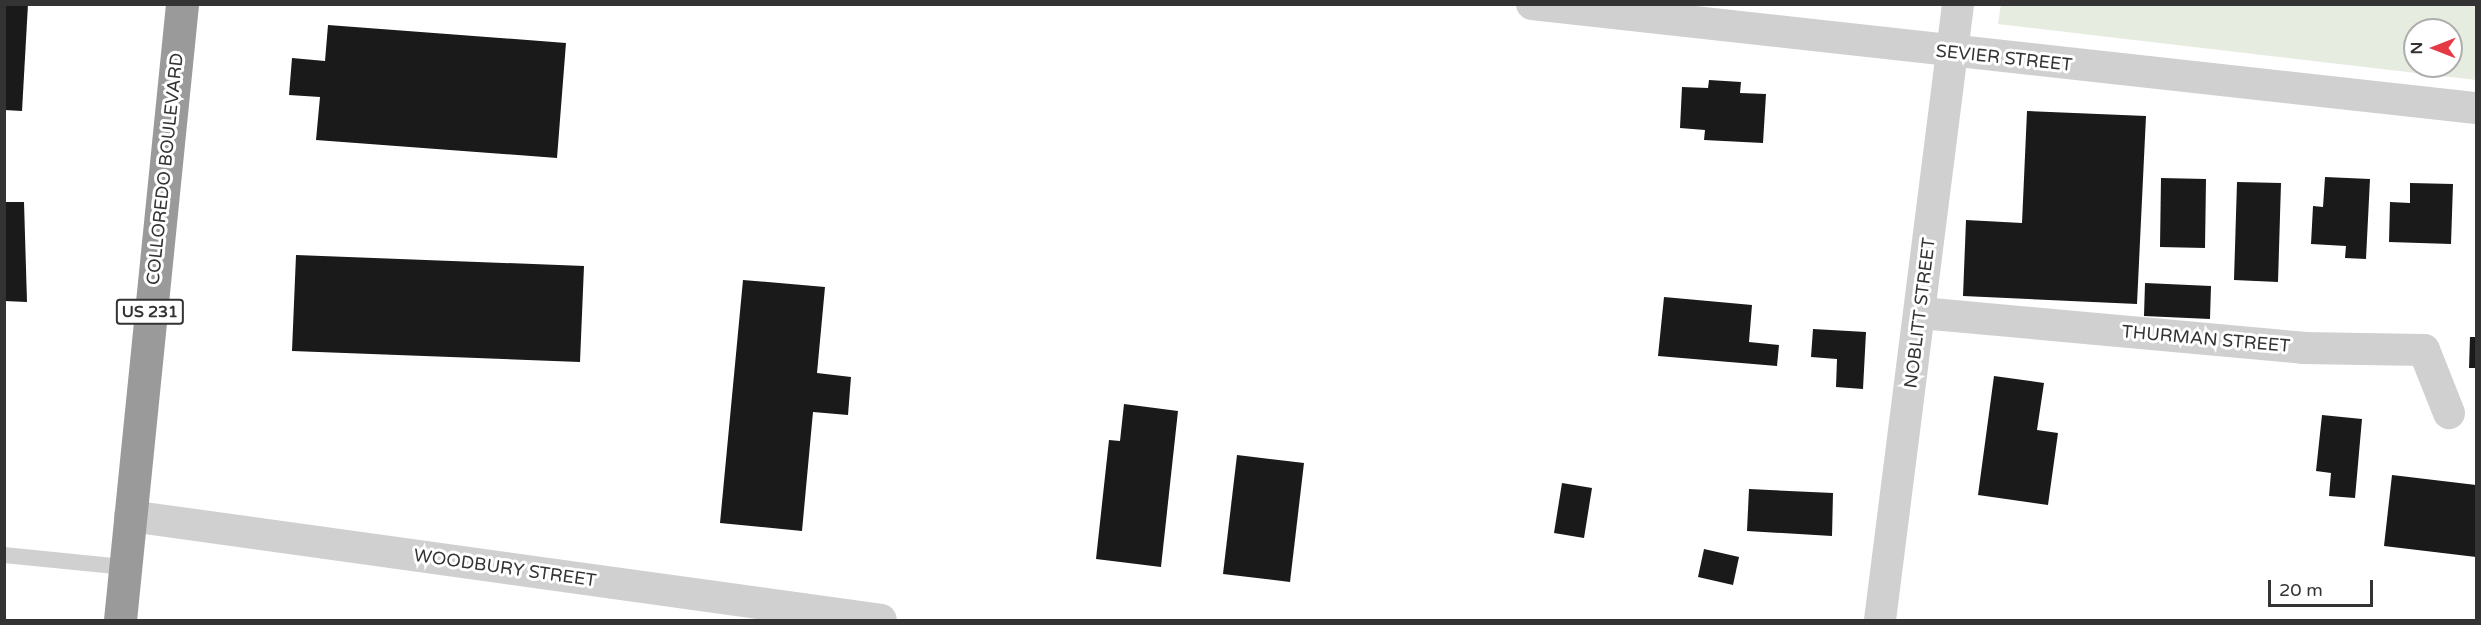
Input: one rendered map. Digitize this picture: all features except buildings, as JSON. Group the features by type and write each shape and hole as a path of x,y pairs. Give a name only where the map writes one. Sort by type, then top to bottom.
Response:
{"highway":[{"name":"COLLOREDO BOULEVARD","path":"120,621 182,4"}],"street":[{"name":"SEVIER STREET","path":"1532,4 1952,53 2476,108"},
{"name":"NOBLITT STREET","path":"1880,621 1921,313 1958,4"},
{"name":"THURMAN STREET","path":"1921,313 2302,348 2424,350 2449,413"},
{"name":"WOODBURY STREET","path":"130,516 881,621"}],"lane":[{"path":"4,555 125,567"}],"shaded area":[{"path":"2001,4 2476,5 2476,80 2459,78 2463,78 2463,18 2403,18 2403,71 1998,24"}]}
